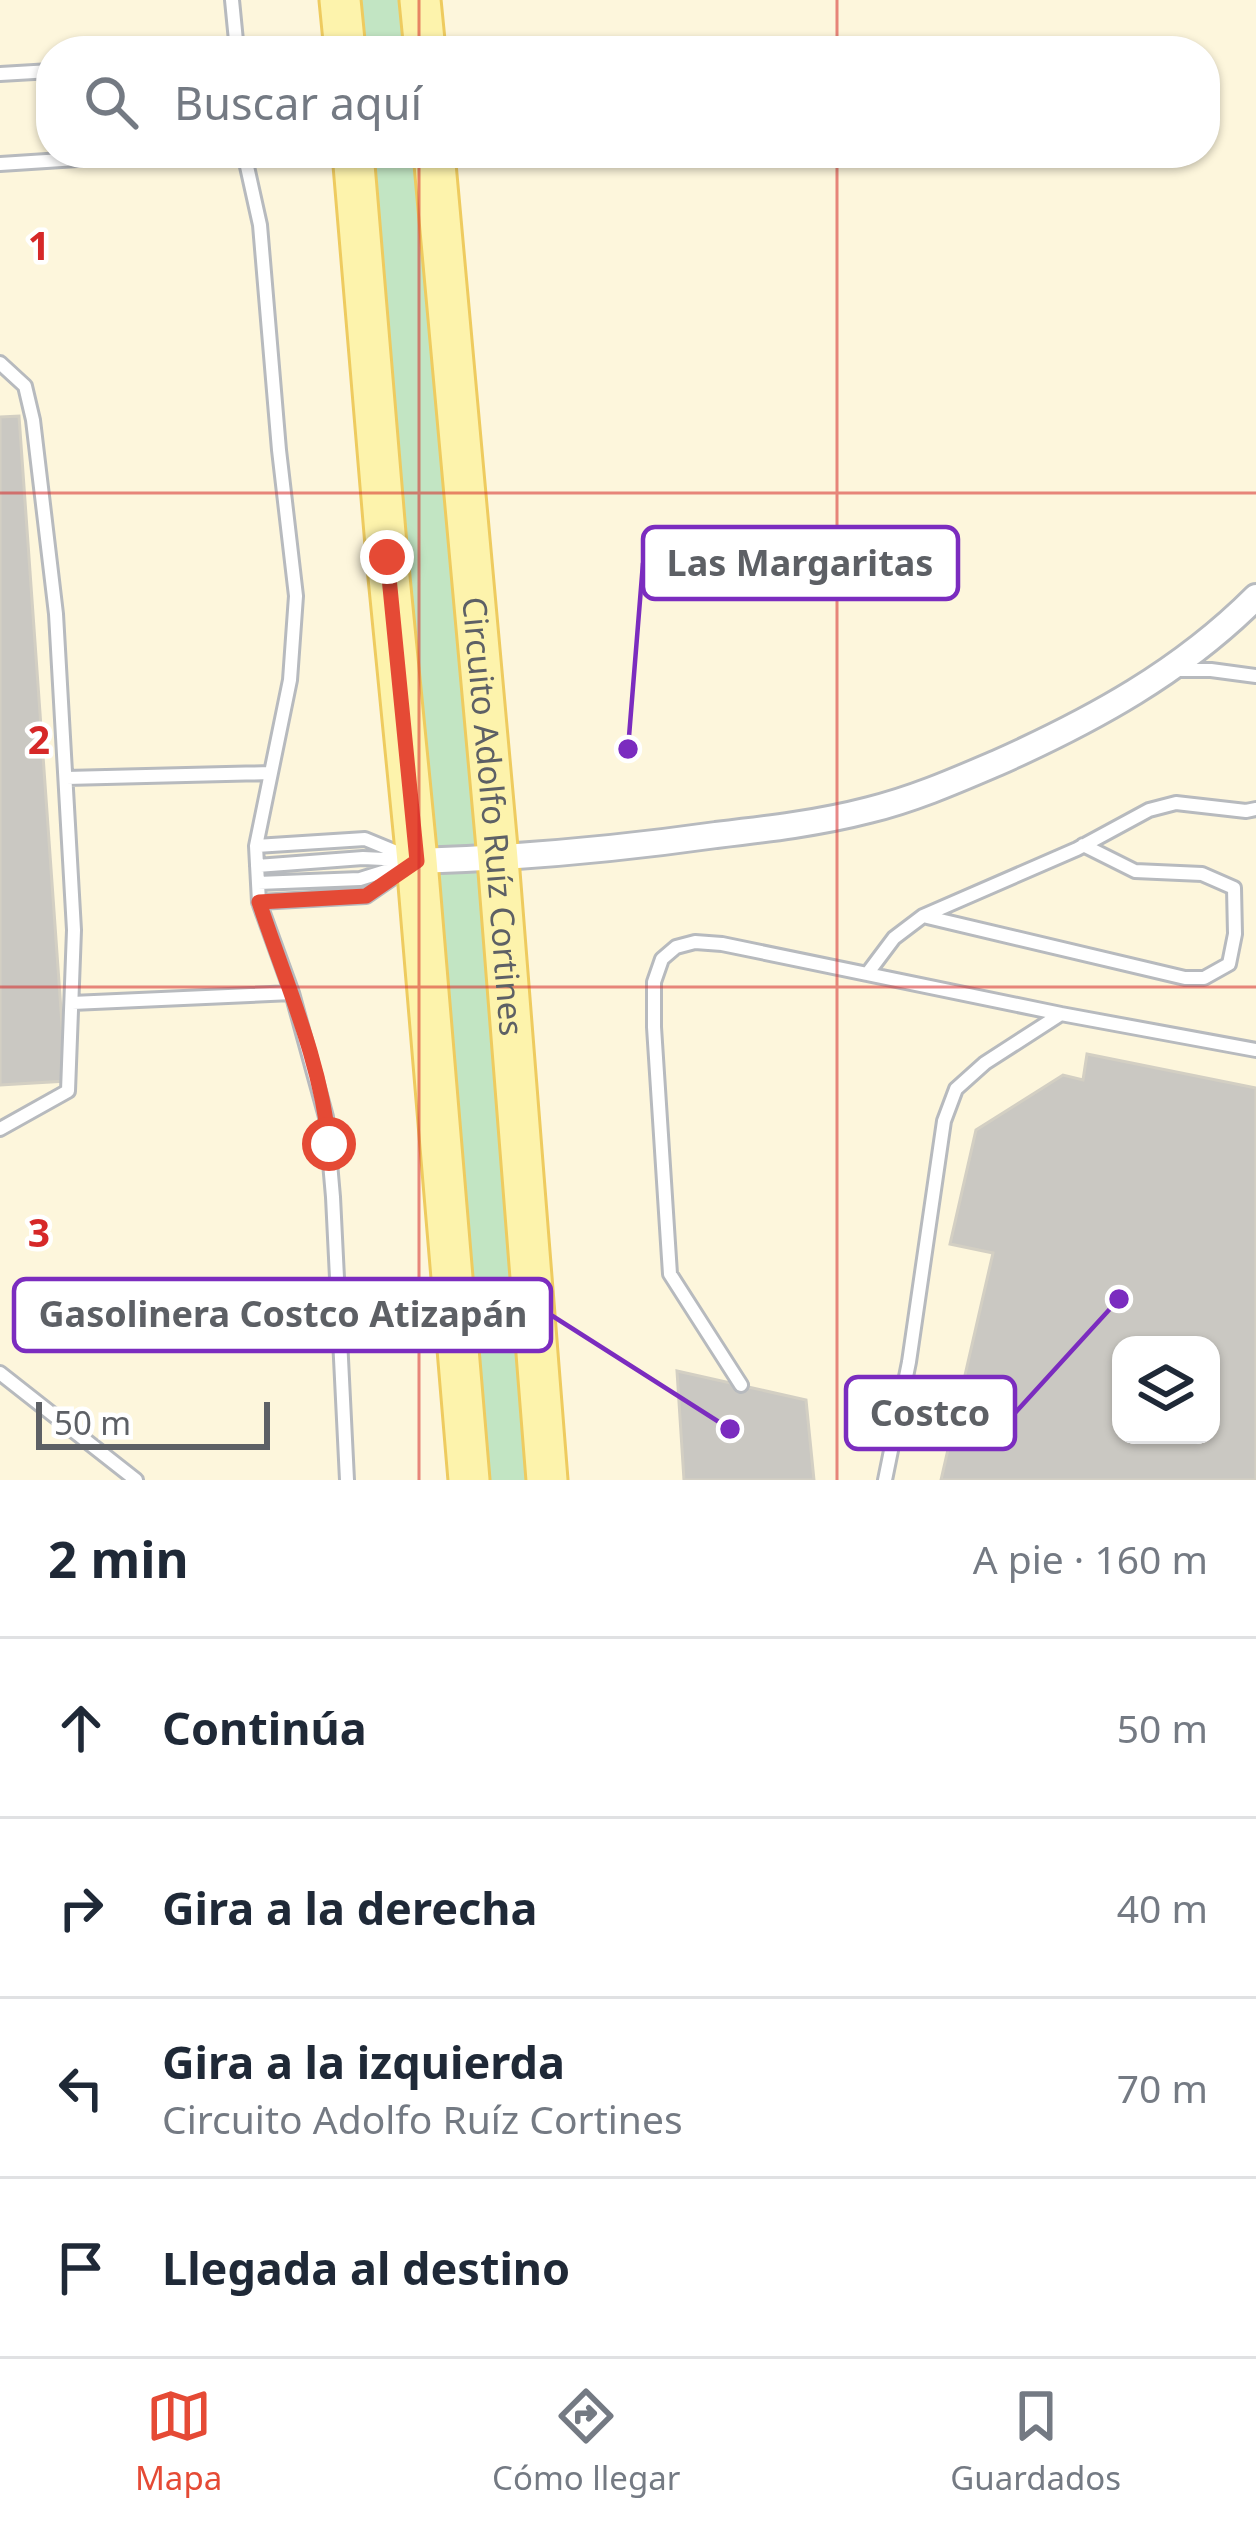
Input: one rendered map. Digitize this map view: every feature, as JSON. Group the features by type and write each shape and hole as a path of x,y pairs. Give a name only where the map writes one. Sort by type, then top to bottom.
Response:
{"main road":[{"path":"340,0 344,36"},
{"path":"420,0 424,36"},
{"path":"354,168 469,1480"},
{"name":"Circuito Adolfo Ruíz Cortines","path":"435,168 498,859 547,1480"}],"street":[{"path":"417,861 498,859 687,839 871,810 940,788 1075,728 1171,670 1251,609"}],"lane":[{"path":"232,0 236,36"},
{"path":"0,74 36,72"},
{"path":"0,164 36,162"},
{"path":"247,168 260,225 296,596 290,680 256,847 259,902 292,993 326,1117 347,1480"},
{"path":"0,363 25,386 34,420 56,614 74,929 68,1091 0,1129"},
{"path":"1171,670 1256,676"},
{"path":"66,778 271,773"},
{"path":"867,974 894,938 923,916 1084,845 1149,810 1176,803 1246,812 1256,809"},
{"path":"256,847 365,839 417,861"},
{"path":"923,916 1185,978 1204,978 1229,964 1234,888 1202,874 1135,871 1084,845"},
{"path":"257,866 363,858 417,861"},
{"path":"258,883 361,879 417,861"},
{"path":"259,902 366,896 417,861"},
{"path":"741,1385 670,1274 654,982 662,959 676,946 722,944 1256,1050"},
{"path":"72,1003 292,993"},
{"path":"886,1480 909,1362 944,1121 956,1089 985,1063 1061,1014"},
{"path":"0,1373 136,1480"}],"shaded area":[{"path":"0,0 1256,0 1256,1480 0,1480"}],"green space":[{"path":"340,0 420,0 424,36 344,36"},
{"path":"355,168 435,168 547,1480 469,1480"}],"building":[{"path":"19,416 66,1081 0,1085 0,417"},
{"path":"1087,1054 1256,1088 1256,1480 941,1480 993,1253 950,1244 976,1130 1063,1075 1083,1080"},
{"path":"677,1371 806,1400 814,1480 684,1480"}],"place":[{"name":"Las Margaritas","path":"628,749"},
{"name":"Costco","path":"1119,1299"},
{"name":"Gasolinera Costco Atizapán","path":"730,1429"}],"route":[{"path":"329,1144 306,1040 259,902 366,896 417,861 387,557"}]}
